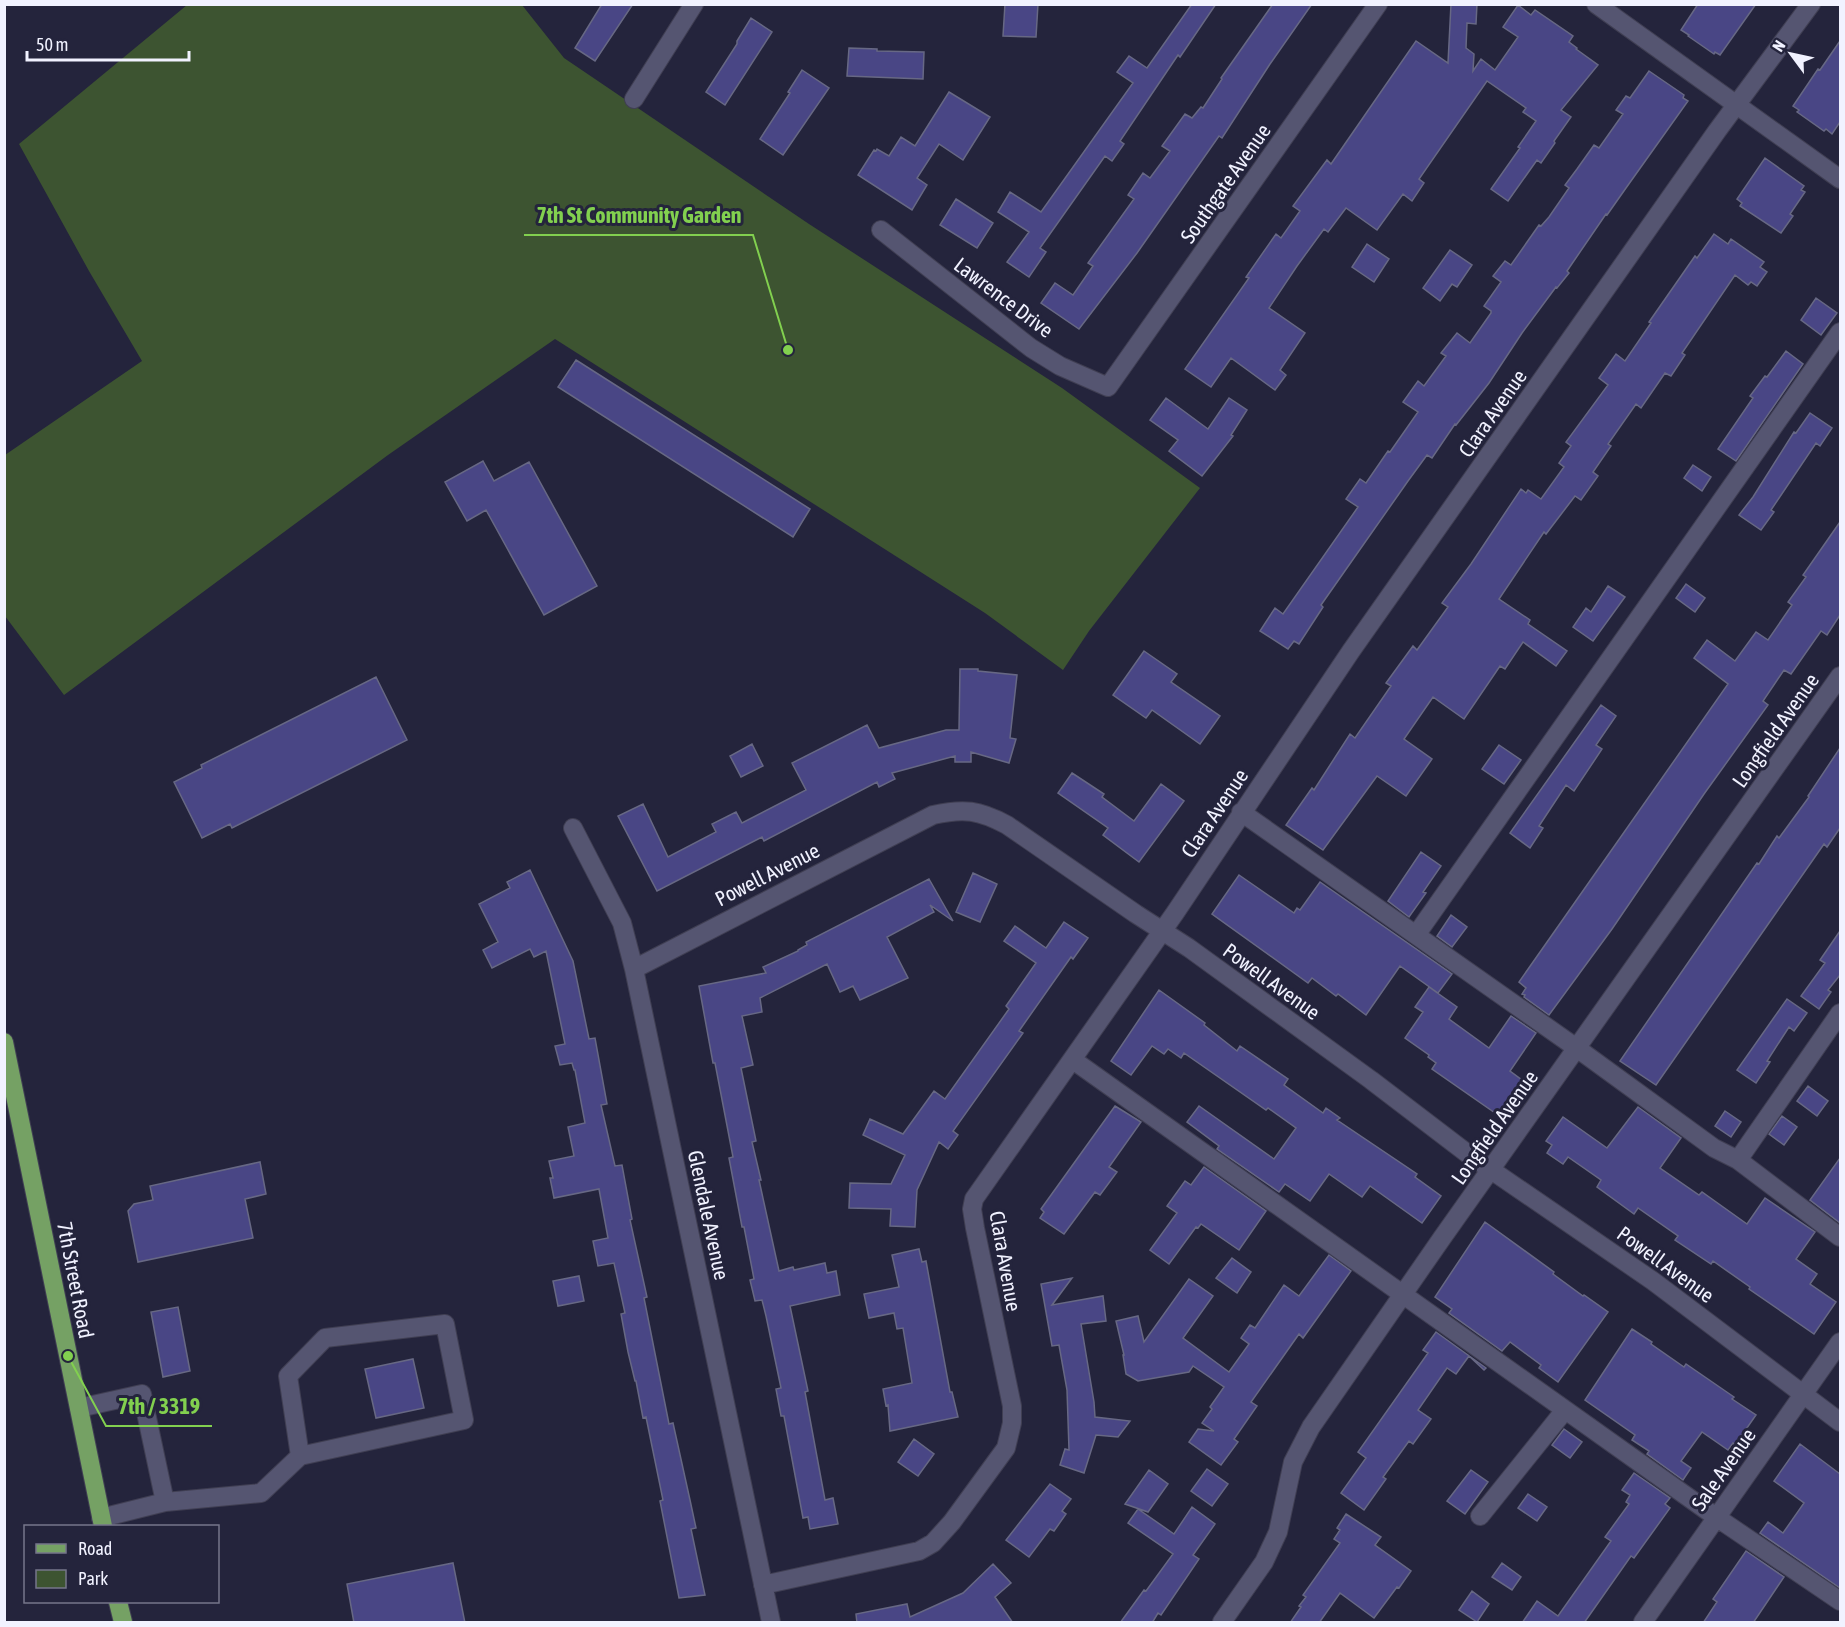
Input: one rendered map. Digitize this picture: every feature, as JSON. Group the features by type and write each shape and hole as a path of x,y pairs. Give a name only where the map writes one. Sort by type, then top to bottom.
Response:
{"main road":[{"name":"7th Street Road","path":"4,1042 102,1522"},
{"path":"118,1603 123,1623"}],"street":[{"path":"634,99 694,4"},
{"name":"Southgate Avenue","path":"1108,387 1378,4"},
{"path":"1596,4 1840,179"},
{"name":"Clara Avenue","path":"763,1585 919,1551 933,1543 952,1522 1006,1448 1012,1423 1012,1406 972,1209 974,1199 1073,1060 1345,660 1737,105 1811,4"},
{"name":"Lawrence Drive","path":"881,230 1031,348 1059,366 1108,387"},
{"path":"1416,935 1840,332"},
{"name":"Longfield Avenue","path":"1222,1623 1264,1562 1278,1533 1293,1462 1311,1427 1840,676"},
{"name":"Powell Avenue","path":"634,969 933,815 953,811 988,815 1007,825 1189,948 1468,1154 1653,1281 1840,1422"},
{"path":"1242,812 1714,1148 1738,1160 1840,1237"},
{"name":"Glendale Avenue","path":"573,828 622,923 634,969 771,1623"},
{"path":"1738,1160 1840,1013"},
{"path":"1073,1060 1716,1517 1840,1601"},
{"path":"102,1522 165,1502 261,1493 300,1456 464,1420 445,1324 325,1338 288,1376 300,1456"},
{"name":"Sale Avenue","path":"1642,1623 1840,1342"},
{"path":"79,1408 142,1394 165,1502"},
{"path":"1480,1516 1565,1410"}],"green space":[{"path":"187,5 522,5 564,58 809,224 1062,388 1200,488 1089,631 1063,670 985,613 555,339 388,455 64,695 5,616 5,455 142,361 19,144"}],"building":[{"path":"602,4 633,4 595,61 575,48"},
{"path":"1005,4 1038,4 1036,37 1003,36"},
{"path":"1192,4 1216,4 1180,57 1178,55 1120,141 1124,144 1112,161 1105,156 1040,248 1046,252 1029,277 1007,262 1029,232 998,212 1010,192 1041,212 1133,83 1117,72 1129,56 1147,68"},
{"path":"1273,4 1312,4 1222,138 1219,136 1137,253 1079,329 1041,303 1055,283 1073,295 1093,266 1088,263 1134,199 1128,195 1143,173 1150,178 1170,151 1162,146 1185,114 1192,118 1201,107 1203,108 1221,78"},
{"path":"1451,4 1477,4 1476,24 1467,23 1466,48 1474,54 1473,71 1481,59 1495,70 1518,37 1503,27 1518,5 1531,15 1535,10 1573,36 1569,42 1598,65 1561,110 1571,117 1554,141 1555,143 1541,163 1537,160 1508,201 1491,189 1536,121 1523,112 1526,108 1487,81 1419,179 1424,183 1412,201 1403,194 1377,230 1346,208 1328,232 1324,229 1297,266 1269,308 1305,333 1280,370 1286,375 1275,390 1231,358 1211,387 1185,369 1249,278 1246,277 1276,234 1281,238 1300,211 1293,206 1327,160 1331,164 1416,41 1448,63"},
{"path":"1698,4 1756,4 1720,55 1715,52 1714,54 1681,30"},
{"path":"751,18 772,32 725,105 706,92"},
{"path":"1840,41 1840,122 1832,134 1797,112 1799,110 1793,106"},
{"path":"849,48 924,52 923,79 847,76"},
{"path":"802,70 829,88 783,155 760,139"},
{"path":"1649,71 1684,95 1683,98 1688,101 1606,214 1567,271 1569,273 1556,287 1489,383 1455,424 1432,458 1427,455 1408,481 1321,605 1323,607 1299,644 1294,641 1288,649 1260,631 1275,608 1283,614 1358,507 1346,499 1360,479 1366,483 1418,412 1403,402 1418,381 1424,386 1446,356 1441,353 1457,333 1470,343 1491,313 1484,306 1501,282 1493,276 1505,261 1511,265 1539,225 1541,226 1549,217 1569,188 1565,185 1594,145 1599,148 1623,114 1616,110 1626,96 1630,98"},
{"path":"949,92 990,117 963,160 939,144 917,178 927,185 912,210 858,175 874,150 877,149 889,156 901,137 915,146"},
{"path":"1765,158 1804,186 1801,190 1805,192 1790,214 1793,216 1781,233 1740,206 1742,203 1737,199"},
{"path":"956,199 993,223 977,248 940,225"},
{"path":"1714,234 1728,244 1731,239 1764,262 1760,267 1767,272 1757,286 1751,282 1748,285 1735,275 1682,353 1685,355 1671,376 1665,373 1641,408 1636,404 1608,444 1611,446 1593,472 1598,476 1581,500 1575,496 1546,534 1544,532 1499,599 1530,620 1528,624 1567,651 1556,666 1523,642 1505,669 1500,666 1464,719 1433,697 1404,739 1432,759 1406,796 1377,776 1323,850 1286,825 1312,788 1314,790 1350,734 1355,738 1391,686 1386,683 1413,646 1417,650 1448,607 1442,603 1521,489 1526,493 1528,490 1541,499 1564,467 1559,463 1571,446 1566,442 1608,385 1599,378 1616,354 1625,361 1695,256 1697,258"},
{"path":"1367,244 1389,259 1374,282 1352,267"},
{"path":"1450,250 1472,265 1457,287 1452,284 1440,301 1423,288"},
{"path":"1816,298 1837,313 1821,335 1801,320"},
{"path":"1786,351 1803,364 1736,461 1718,449 1753,398 1750,396"},
{"path":"576,360 810,509 793,537 558,387"},
{"path":"1166,398 1208,429 1229,398 1247,410 1231,435 1233,436 1202,476 1169,451 1178,440 1150,420"},
{"path":"1810,413 1832,428 1820,446 1816,443 1771,510 1774,512 1761,530 1739,515 1794,432 1796,433"},
{"path":"483,461 494,481 529,462 597,586 544,615 486,510 467,521 445,482"},
{"path":"1693,465 1711,477 1702,491 1684,478"},
{"path":"1840,522 1840,615 1827,635 1821,631 1791,674 1784,670 1763,701 1768,705 1612,929 1549,1015 1524,997 1525,995 1522,994 1526,988 1519,982 1728,684 1694,658 1707,640 1735,661 1756,632 1768,640 1792,605 1788,602 1806,577 1803,575"},
{"path":"1686,584 1705,598 1695,612 1676,598"},
{"path":"1608,586 1625,597 1593,641 1573,627 1586,608 1591,612"},
{"path":"1144,651 1177,674 1171,682 1220,716 1200,744 1152,710 1146,718 1113,695"},
{"path":"960,669 978,669 978,671 1017,675 1010,738 1016,739 1009,763 971,752 971,762 955,762 955,756 892,773 895,779 879,787 877,782 764,841 762,837 657,891 618,816 643,804 668,857 716,832 712,824 736,812 742,823 806,790 792,763 867,725 879,748 946,730 959,730"},
{"path":"376,677 407,740 232,828 230,824 202,838 174,782 202,768 201,765"},
{"path":"1601,705 1616,716 1596,745 1602,749 1574,791 1566,785 1539,826 1543,828 1530,848 1510,833"},
{"path":"752,744 763,766 741,777 730,756"},
{"path":"1499,745 1521,760 1504,784 1482,769"},
{"path":"1840,748 1840,828 1827,847 1824,844 1656,1085 1620,1061 1757,863 1759,864 1777,836 1779,838 1809,797"},
{"path":"1072,773 1104,794 1102,797 1134,821 1161,784 1184,801 1139,862 1103,835 1108,828 1058,793"},
{"path":"1421,852 1441,866 1409,917 1388,901"},
{"path":"530,870 573,961 589,1039 595,1038 607,1104 601,1105 615,1166 622,1165 632,1219 630,1220 647,1297 644,1298 669,1424 673,1423 696,1528 691,1529 705,1595 679,1598 660,1501 663,1500 646,1417 643,1418 628,1352 621,1314 625,1313 614,1263 598,1266 593,1241 608,1238 599,1189 554,1198 549,1161 574,1156 568,1127 585,1123 575,1070 572,1063 560,1065 555,1046 565,1044 546,951 534,957 530,949 492,968 483,950 498,942 479,904 510,888 507,882"},
{"path":"973,873 997,884 980,922 956,912"},
{"path":"1239,875 1294,913 1297,908 1300,910 1320,882 1452,974 1438,993 1400,966 1366,1015 1312,978 1308,983 1212,914"},
{"path":"929,879 953,921 930,905 934,912 887,937 908,978 860,1000 853,986 840,992 827,964 760,998 762,1012 742,1016 753,1065 741,1068 756,1141 752,1142 761,1180 759,1180 779,1271 825,1263 827,1273 836,1271 840,1295 790,1306 808,1391 805,1392 825,1500 833,1498 838,1524 810,1529 808,1517 803,1518 784,1416 781,1416 776,1389 781,1388 766,1316 762,1300 755,1301 750,1280 754,1279 729,1158 733,1157 699,986 766,973 763,967 798,951 807,945 806,942"},
{"path":"1451,915 1467,927 1452,947 1437,936"},
{"path":"1064,922 1088,938 1073,959 1071,957 1019,1031 1023,1033 953,1131 958,1135 948,1149 939,1142 917,1190 915,1227 890,1226 891,1209 849,1208 850,1183 891,1184 905,1155 863,1135 870,1119 903,1134 934,1091 945,1099 1009,1009 1006,1006 1036,963 1004,941 1015,926 1046,948"},
{"path":"1840,931 1840,975 1828,990 1831,992 1819,1009 1801,996 1825,963 1820,960"},
{"path":"1429,987 1457,1007 1449,1019 1489,1048 1511,1016 1536,1033 1510,1071 1522,1080 1498,1115 1432,1069 1436,1063 1428,1057 1429,1055 1405,1038 1423,1012 1415,1007"},
{"path":"1159,990 1205,1023 1204,1025 1237,1051 1240,1046 1288,1079 1284,1085 1323,1113 1326,1108 1340,1118 1337,1120 1417,1174 1415,1177 1441,1196 1422,1223 1370,1186 1362,1197 1329,1174 1310,1201 1285,1184 1279,1192 1217,1149 1219,1146 1187,1122 1199,1106 1274,1159 1296,1128 1184,1053 1181,1058 1168,1049 1164,1054 1152,1046 1131,1075 1111,1061"},
{"path":"1787,999 1807,1013 1794,1031 1789,1027 1756,1083 1737,1070"},
{"path":"1808,1086 1828,1101 1817,1116 1797,1101"},
{"path":"1115,1106 1141,1122 1109,1167 1117,1172 1100,1195 1095,1192 1064,1234 1040,1218 1044,1212 1041,1209"},
{"path":"1638,1107 1681,1138 1660,1168 1699,1195 1702,1192 1747,1224 1765,1198 1815,1232 1796,1259 1817,1274 1810,1284 1836,1302 1814,1334 1713,1261 1711,1264 1675,1240 1678,1236 1638,1208 1634,1214 1597,1187 1601,1180 1568,1157 1563,1164 1547,1153 1552,1145 1546,1141 1563,1117 1607,1148"},
{"path":"1725,1111 1741,1122 1731,1137 1715,1126"},
{"path":"1782,1116 1797,1127 1784,1145 1769,1134"},
{"path":"1840,1158 1840,1223 1810,1200"},
{"path":"260,1162 266,1194 245,1199 253,1238 138,1262 128,1211 134,1204 153,1200 150,1186"},
{"path":"1204,1167 1266,1211 1239,1250 1201,1224 1198,1228 1196,1227 1169,1264 1150,1250 1177,1213 1167,1206 1185,1181 1191,1185"},
{"path":"1485,1222 1583,1296 1608,1312 1558,1382 1539,1368 1541,1365 1510,1342 1502,1351 1449,1313 1452,1309 1435,1297"},
{"path":"919,1249 922,1262 926,1261 950,1392 952,1392 958,1417 890,1431 888,1405 886,1406 883,1389 912,1383 903,1328 897,1329 894,1313 869,1318 864,1294 899,1287 892,1255"},
{"path":"1329,1255 1351,1271 1303,1338 1299,1334 1251,1402 1257,1406 1234,1439 1238,1442 1221,1465 1189,1442 1198,1429 1214,1431 1202,1423 1224,1387 1193,1366 1189,1372 1138,1381 1126,1374 1116,1321 1138,1316 1144,1342 1189,1279 1213,1296 1183,1338 1229,1372 1249,1344 1241,1338 1250,1325 1255,1328 1284,1285 1299,1296"},
{"path":"1232,1258 1251,1272 1237,1293 1216,1278"},
{"path":"579,1276 584,1301 558,1306 553,1281"},
{"path":"1072,1278 1052,1305 1103,1296 1106,1321 1081,1324 1095,1417 1130,1421 1118,1437 1096,1435 1084,1473 1060,1465 1065,1449 1069,1450 1067,1390 1059,1345 1052,1346 1041,1284"},
{"path":"178,1307 190,1371 163,1377 151,1312"},
{"path":"1632,1329 1684,1367 1686,1364 1734,1397 1732,1399 1756,1415 1735,1445 1733,1443 1728,1450 1702,1432 1681,1461 1691,1468 1683,1480 1647,1454 1649,1451 1632,1440 1635,1435 1585,1400"},
{"path":"1436,1332 1486,1368 1484,1370 1469,1356 1456,1374 1447,1368 1418,1410 1431,1419 1413,1444 1409,1441 1383,1477 1386,1479 1364,1510 1341,1493 1366,1458 1358,1452 1428,1353 1423,1350"},
{"path":"413,1359 424,1408 376,1418 365,1369"},
{"path":"1564,1429 1582,1442 1570,1458 1552,1445"},
{"path":"914,1439 934,1454 918,1476 898,1462"},
{"path":"1800,1444 1840,1474 1840,1588 1760,1533 1768,1522 1783,1533 1804,1503 1774,1481"},
{"path":"1207,1469 1228,1484 1212,1506 1191,1491"},
{"path":"1149,1470 1168,1484 1148,1512 1125,1504"},
{"path":"1471,1470 1488,1482 1465,1514 1447,1501"},
{"path":"1634,1473 1670,1498 1665,1504 1670,1508 1634,1558 1631,1556 1584,1623 1522,1623 1537,1601 1558,1616 1611,1541 1605,1537 1629,1504 1626,1502 1630,1495 1622,1490"},
{"path":"1050,1484 1071,1499 1062,1511 1066,1514 1054,1531 1050,1529 1029,1557 1006,1540"},
{"path":"1528,1494 1547,1507 1537,1521 1518,1508"},
{"path":"1192,1507 1215,1524 1193,1555 1199,1559 1161,1615 1158,1613 1152,1623 1120,1623 1173,1554 1128,1523 1138,1509 1174,1534"},
{"path":"1346,1514 1381,1537 1375,1545 1411,1571 1374,1618 1340,1593 1319,1623 1290,1623 1306,1597 1303,1595 1340,1543 1334,1539 1340,1530 1337,1528"},
{"path":"1746,1551 1784,1577 1753,1623 1703,1623 1717,1602 1713,1599"},
{"path":"453,1563 465,1623 354,1623 347,1584"},
{"path":"1502,1563 1521,1577 1512,1590 1492,1577"},
{"path":"993,1564 1011,1583 995,1597 1013,1623 857,1623 856,1614 907,1604 910,1617 963,1593"},
{"path":"1472,1591 1489,1604 1477,1622 1459,1610"}],"place":[{"name":"7th St Community Garden","path":"788,350"},
{"name":"7th / 3319","path":"68,1356"}]}
